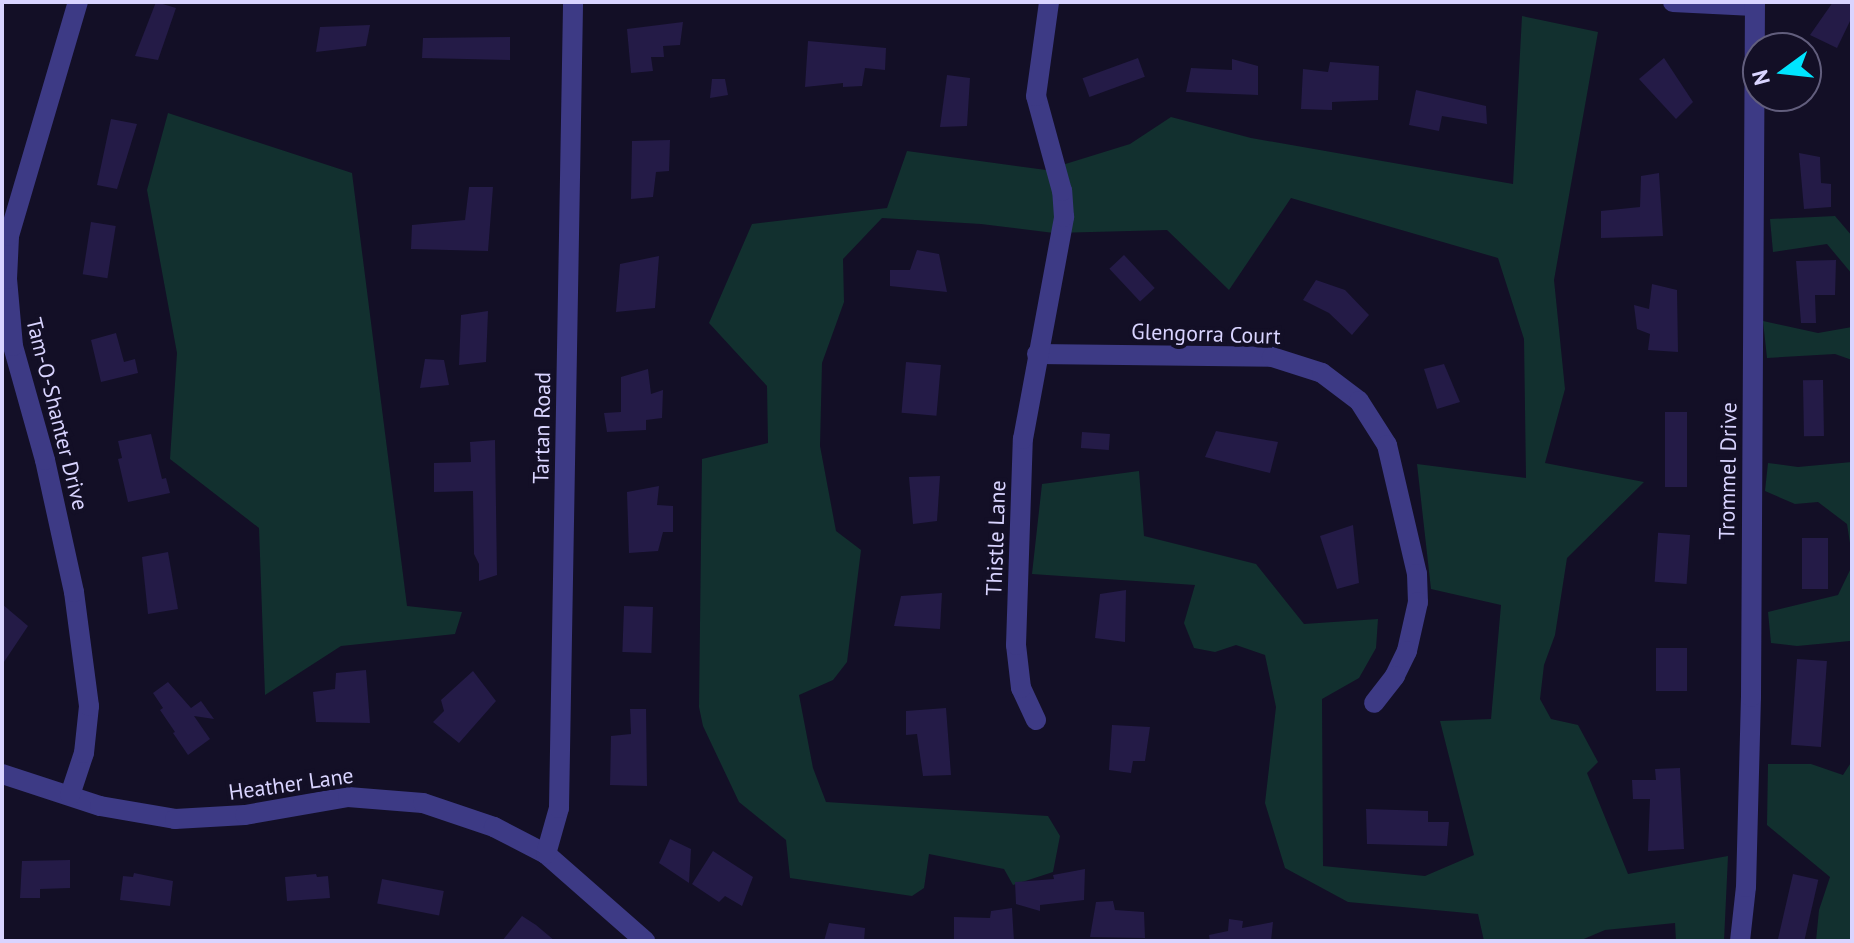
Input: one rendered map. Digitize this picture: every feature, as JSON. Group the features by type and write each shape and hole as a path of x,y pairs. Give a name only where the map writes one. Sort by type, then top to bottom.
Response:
{"street":[{"name":"Tam-O-Shanter Drive","path":"70,795 84,753 89,706 74,592 45,460 7,316 7,279 9,236 78,2"},
{"name":"Tartan Road","path":"546,854 559,808 573,2"},
{"path":"1037,354 1063,231 1062,191 1036,96 1049,2"},
{"path":"1673,2 1754,4"},
{"name":"Trommel Drive","path":"1740,941 1747,875 1750,713 1754,4"},
{"name":"Glengorra Court","path":"1037,354 1272,357 1322,373 1359,401 1387,445 1417,574 1418,602 1407,651 1395,676 1374,703"},
{"name":"Thistle Lane","path":"1036,720 1021,688 1016,645 1023,439 1037,354"},
{"name":"Heather Lane","path":"2,774 134,814 175,819 245,815 348,797 385,797 459,812 546,854 645,941"}],"green space":[{"path":"1522,16 1598,32 1554,280 1565,389 1545,463 1644,482 1567,558 1555,635 1544,665 1540,699 1551,719 1578,725 1598,762 1587,773 1628,874 1728,856 1724,941 1676,941 1675,923 1605,930 1579,941 1484,941 1478,914 1348,902 1285,868 1265,803 1276,707 1265,655 1236,645 1215,652 1194,648 1184,623 1195,585 1032,574 1042,484 1139,471 1144,536 1256,564 1304,624 1378,619 1376,648 1359,678 1322,699 1323,866 1425,876 1474,855 1440,721 1491,719 1501,605 1431,589 1417,464 1526,478 1524,339 1498,258 1291,198 1229,290 1167,230 1054,233 981,224 882,218 843,259 844,302 822,363 820,446 836,531 861,550 847,662 833,680 799,695 813,768 826,802 1048,816 1060,836 1053,872 1013,885 1004,869 929,854 924,888 912,896 790,878 786,840 739,802 703,726 699,707 702,459 768,443 767,386 709,323 752,224 887,208 907,151 1046,170 1130,144 1171,117 1251,138 1513,184"},
{"path":"168,113 352,173 407,606 462,612 455,634 341,646 265,695 259,528 170,459 177,353 147,190"},
{"path":"1835,216 1852,236 1852,274 1827,244 1773,252 1770,219"},
{"path":"1763,321 1818,333 1852,327 1852,360 1835,354 1767,358"},
{"path":"1852,462 1852,556 1847,524 1818,502 1795,504 1765,491 1768,463 1798,467"},
{"path":"1852,566 1852,644 1850,641 1797,646 1771,643 1768,612 1838,595"},
{"path":"1852,761 1852,941 1816,941 1819,910 1830,877 1767,825 1768,764 1811,764 1843,775"}],"building":[{"path":"156,2 176,8 158,60 135,56"},
{"path":"1833,2 1852,2 1852,17 1837,48 1822,41 1822,32 1812,32"},
{"path":"683,22 680,45 663,46 664,57 651,57 653,71 631,73 627,29"},
{"path":"370,25 366,46 316,52 320,27"},
{"path":"510,37 510,60 422,58 423,38"},
{"path":"808,41 886,48 885,70 865,68 862,86 843,87 843,83 805,87"},
{"path":"1138,58 1145,77 1089,97 1083,78"},
{"path":"1664,58 1693,102 1676,119 1639,79"},
{"path":"1232,59 1258,66 1258,95 1186,92 1191,68 1232,70"},
{"path":"1330,62 1379,66 1378,100 1332,102 1332,110 1301,109 1303,69 1328,72"},
{"path":"947,75 970,78 967,126 940,127"},
{"path":"712,79 725,79 728,95 710,98"},
{"path":"1416,90 1486,106 1487,124 1442,116 1439,131 1409,125"},
{"path":"111,119 137,124 117,189 97,185"},
{"path":"670,140 669,171 656,172 653,197 631,199 632,141"},
{"path":"1799,153 1820,157 1821,183 1831,184 1831,207 1804,209"},
{"path":"1659,173 1663,236 1601,238 1601,211 1640,207 1641,176"},
{"path":"469,187 493,187 488,251 411,249 412,225 465,220"},
{"path":"91,222 116,226 107,278 83,274"},
{"path":"917,250 939,254 947,292 890,286 890,270 910,270"},
{"path":"1124,255 1155,288 1140,302 1109,269"},
{"path":"659,256 655,308 616,312 620,264"},
{"path":"1836,260 1835,295 1815,295 1816,323 1801,323 1796,261"},
{"path":"1316,280 1345,290 1369,315 1352,335 1329,313 1303,300"},
{"path":"1652,284 1677,290 1678,352 1648,350 1650,334 1637,329 1634,305 1649,309"},
{"path":"488,311 486,362 459,365 461,315"},
{"path":"116,333 124,362 135,359 138,373 101,382 91,340"},
{"path":"425,359 444,360 449,385 420,388"},
{"path":"906,362 941,365 936,416 902,413"},
{"path":"1444,364 1460,402 1437,409 1424,369"},
{"path":"648,369 651,394 663,390 662,418 646,420 646,430 607,432 604,413 621,412 621,377"},
{"path":"1803,380 1823,380 1824,436 1804,436"},
{"path":"1665,412 1687,412 1687,487 1665,487"},
{"path":"1216,431 1278,442 1270,473 1205,457"},
{"path":"1082,432 1110,434 1109,450 1081,448"},
{"path":"151,434 162,479 166,478 170,493 128,502 118,459 122,458 118,441"},
{"path":"495,440 497,575 479,581 479,564 474,554 473,491 434,492 434,463 471,462 470,442"},
{"path":"940,476 937,521 913,524 909,477"},
{"path":"659,486 657,505 673,506 673,532 663,532 658,551 629,553 627,492"},
{"path":"1353,525 1359,583 1337,589 1320,536"},
{"path":"1658,533 1690,535 1687,584 1655,582"},
{"path":"1802,538 1828,538 1828,589 1802,589"},
{"path":"168,552 178,609 148,614 142,557"},
{"path":"1126,590 1125,642 1095,638 1100,594"},
{"path":"942,593 940,629 894,626 901,596"},
{"path":"2,604 28,626 2,665"},
{"path":"624,606 653,607 651,653 622,652"},
{"path":"1656,648 1687,648 1687,691 1656,691"},
{"path":"1797,659 1827,661 1821,747 1791,745"},
{"path":"366,670 370,723 316,722 313,692 335,689 336,673"},
{"path":"473,671 496,701 459,743 433,722 444,711 441,700"},
{"path":"168,682 191,708 201,701 214,719 194,716 210,739 188,755 153,693"},
{"path":"946,708 951,775 923,776 917,734 906,735 906,711"},
{"path":"630,709 646,709 647,786 610,785 611,736 631,734"},
{"path":"1112,725 1150,727 1145,761 1133,761 1131,773 1109,770"},
{"path":"1680,768 1684,849 1648,851 1650,799 1633,799 1632,780 1656,780 1655,769"},
{"path":"1366,809 1428,811 1428,822 1449,822 1447,846 1367,844"},
{"path":"670,839 691,849 689,883 659,863"},
{"path":"713,851 753,877 742,906 725,896 719,902 692,884"},
{"path":"70,860 70,888 40,889 40,898 20,898 22,861"},
{"path":"1085,869 1084,900 1040,905 1040,911 1016,904 1015,882 1054,879 1053,875"},
{"path":"134,873 173,881 170,906 120,900 123,876 133,877"},
{"path":"316,874 317,877 328,876 330,898 287,901 285,877"},
{"path":"1793,874 1818,880 1804,941 1778,940"},
{"path":"382,879 444,891 439,916 377,904"},
{"path":"1113,901 1115,910 1144,912 1145,938 1090,937 1096,902"},
{"path":"1012,908 1014,941 954,941 954,917 990,918 991,911"},
{"path":"522,916 536,925 555,941 502,941"},
{"path":"1229,919 1243,921 1242,928 1273,922 1271,941 1210,941 1209,935 1228,931"},
{"path":"829,923 865,928 864,941 824,941"}]}
